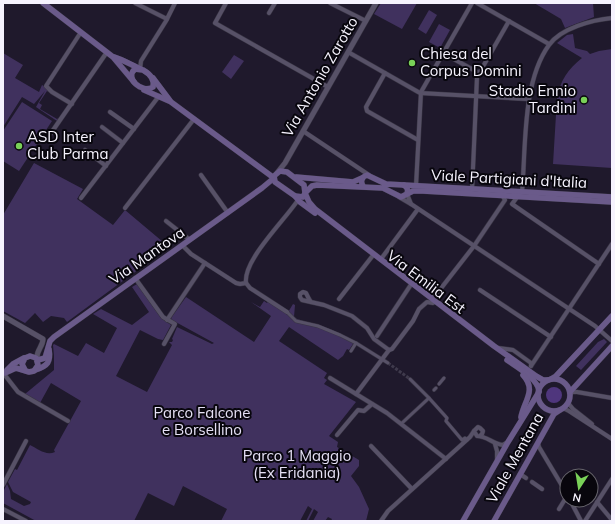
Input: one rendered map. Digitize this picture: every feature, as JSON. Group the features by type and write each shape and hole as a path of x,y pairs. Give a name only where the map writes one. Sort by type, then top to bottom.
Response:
{"main road":[{"name":"Via Emilia Est","path":"43,3 50,5 112,56 134,82 144,90 171,102 260,168 275,176 275,182 278,185 411,284 430,296 494,346 534,375 541,379 550,380"},
{"name":"Via Emilia Est","path":"112,56 141,70 153,78 171,102"},
{"path":"134,82 131,77 133,72 138,69 141,70"},
{"path":"144,90 153,87 153,78"},
{"path":"260,168 265,179 262,188"},
{"path":"275,176 283,171 292,176 303,179 353,182 358,181 367,175 370,176"},
{"name":"Via Mantova","path":"35,370 38,367 37,360 44,358 48,345 54,337 228,213 262,188 275,176"},
{"name":"Via Emilia Est","path":"292,176 304,185 305,193 313,207 373,255 381,259 433,303 533,380 538,386 539,391"},
{"name":"Viale Partigiani d'Italia","path":"370,176 386,184 612,202"},
{"path":"362,178 361,182 364,187"},
{"path":"297,198 312,186 317,184 378,187 386,189 397,196"},
{"name":"Via Mantova","path":"262,188 271,185 278,185"},
{"path":"404,185 408,190 407,194"},
{"name":"Viale Partigiani d'Italia","path":"397,196 401,197 412,191 472,191 502,195 520,194 612,197"},
{"path":"464,521 542,384 556,376 612,316"},
{"path":"4,374 16,368 29,372 46,365 50,360 48,345"},
{"path":"539,391 540,401 545,408 552,411 561,409 568,403 570,394 612,346"},
{"path":"4,374 13,364 26,357 34,356 37,360"},
{"path":"25,370 22,364 26,357"},
{"path":"507,360 524,376 529,387 528,396 519,423"},
{"path":"550,380 558,379 563,382 567,385 570,394"},
{"name":"Viale Mentana","path":"494,521 554,414 561,409"}],"street":[{"path":"136,3 167,19"},
{"path":"141,70 141,61 175,3"},
{"path":"226,3 215,23 326,86"},
{"path":"269,13 275,3"},
{"path":"330,3 366,21"},
{"name":"Via Antonio Zarotto","path":"275,176 303,131 326,86 348,52 376,3"},
{"path":"416,186 421,92 472,3"},
{"path":"477,3 549,44"},
{"path":"512,204 520,194 528,99 533,79 542,56 549,44 563,32 595,20 612,18"},
{"path":"472,191 477,77 509,21"},
{"path":"72,104 52,92 46,86 81,32"},
{"path":"49,136 107,52"},
{"path":"348,52 421,92 528,99"},
{"path":"443,53 479,74"},
{"path":"385,73 366,107 366,111 418,140"},
{"path":"81,198 159,96"},
{"path":"110,112 134,129"},
{"path":"125,208 194,119"},
{"path":"102,126 123,143"},
{"path":"303,131 370,176"},
{"path":"85,150 106,166"},
{"path":"284,163 286,170 292,176"},
{"path":"360,170 362,178"},
{"path":"201,175 228,213"},
{"path":"407,194 411,204"},
{"path":"430,296 435,296 474,246 505,200 502,195"},
{"path":"397,196 600,330 612,341"},
{"path":"297,198 252,261 246,275 246,283 250,288 287,312 296,321 329,330 356,343 388,363"},
{"path":"503,202 512,204 599,264"},
{"path":"381,259 418,209"},
{"path":"166,221 190,240"},
{"path":"531,366 612,244"},
{"path":"182,245 189,252 237,284 246,283"},
{"path":"339,300 373,255"},
{"path":"167,320 205,262"},
{"path":"135,278 162,316 175,324 164,344"},
{"path":"377,336 411,284"},
{"path":"480,290 551,337"},
{"path":"311,302 329,307 354,317 367,328 373,338 389,350"},
{"path":"356,394 389,350 392,349 424,304 429,302 433,303"},
{"path":"3,316 44,339 38,350 37,360"},
{"path":"40,337 54,337"},
{"path":"351,351 356,343"},
{"path":"26,357 41,345"},
{"path":"494,346 513,350 531,363 531,371 534,375"},
{"path":"4,374 18,392 68,421"},
{"path":"330,378 402,423 446,459"},
{"path":"439,384 444,378"},
{"path":"410,379 429,398 462,440 465,438 469,439 478,436 482,434 482,431"},
{"path":"570,394 576,392 612,398"},
{"path":"402,423 429,398"},
{"path":"568,403 573,409 603,433"},
{"path":"337,434 358,410 364,412 372,404"},
{"path":"561,409 569,411 612,439"},
{"path":"381,521 388,511 469,439 478,427 486,437 495,443 503,445 508,442"},
{"path":"474,431 478,436 486,437"},
{"path":"3,486 26,441"},
{"path":"538,442 538,446 559,481"},
{"path":"495,443 497,450 496,463"},
{"path":"371,446 412,489"},
{"path":"520,474 526,478"},
{"path":"599,499 612,479"},
{"path":"532,482 542,489"},
{"path":"599,504 612,520"},
{"path":"574,508 581,521"},
{"path":"585,521 593,508"},
{"path":"3,509 26,521"}],"green space":[{"path":"381,3 417,3 402,29 374,14"},
{"path":"534,3 593,3 594,17 565,28 561,19"},
{"path":"429,10 437,15 426,34 418,29"},
{"path":"439,24 450,30 440,48 429,42"},
{"name":"Stadio Ennio Tardini","path":"573,34 575,48 587,51 590,54 612,49 612,168 553,164 558,92 565,76 582,58 557,43 567,35"},
{"path":"3,53 23,65 15,78 39,92 42,85 48,89 50,93 47,91 39,103 42,105 40,109 57,119 60,117 57,121 36,107 45,91 34,104 22,97 3,127"},
{"path":"234,55 244,61 231,79 222,72"},
{"name":"ASD Inter Club Parma","path":"22,102 52,121 19,171 3,161 3,131"},
{"path":"34,163 83,189 77,199 113,225 125,210 169,247 67,322 64,318 51,316 43,322 35,313 25,323 3,311 3,215"},
{"name":"Parco Falcone e Borsellino","path":"137,284 161,318 171,325 163,340 140,330 116,376 147,392 172,345 169,342 172,342 177,327 212,344 214,343 172,320 171,318 186,297 254,342 271,316 251,302 260,307 264,301 267,303 268,301 287,314 293,304 295,305 294,317 297,319 330,329 355,341 349,350 347,349 343,356 338,360 289,327 279,341 327,373 324,378 327,380 324,384 356,402 329,436 338,442 337,447 359,460 359,466 351,476 359,487 369,509 366,521 331,521 332,519 328,517 325,521 313,521 318,512 314,509 308,521 306,521 312,509 308,506 300,521 221,521 227,509 183,486 174,506 148,493 134,521 36,521 3,503 3,492 7,484 11,499 24,506 30,504 31,502 13,492 8,482 15,469 17,470 30,445 45,453 55,452 54,450 81,401 51,383 40,403 25,394 54,370 53,345 54,344 78,356 86,343 104,353 117,328 93,314 101,309 132,325 149,312 132,287"},
{"path":"604,339 607,342 581,370 576,366 598,342"}],"shaded area":[{"path":"554,387 561,392 562,395 557,402 554,403 547,398 546,395 551,388"}],"tunnel":[{"path":"388,363 410,379"}],"place":[{"name":"Chiesa del Corpus Domini","path":"412,63"},
{"name":"Stadio Ennio Tardini","path":"584,100"},
{"name":"ASD Inter Club Parma","path":"19,146"}],"park label":[{"name":"Parco 1 Maggio (Ex Eridania)","path":"297,464"}]}
